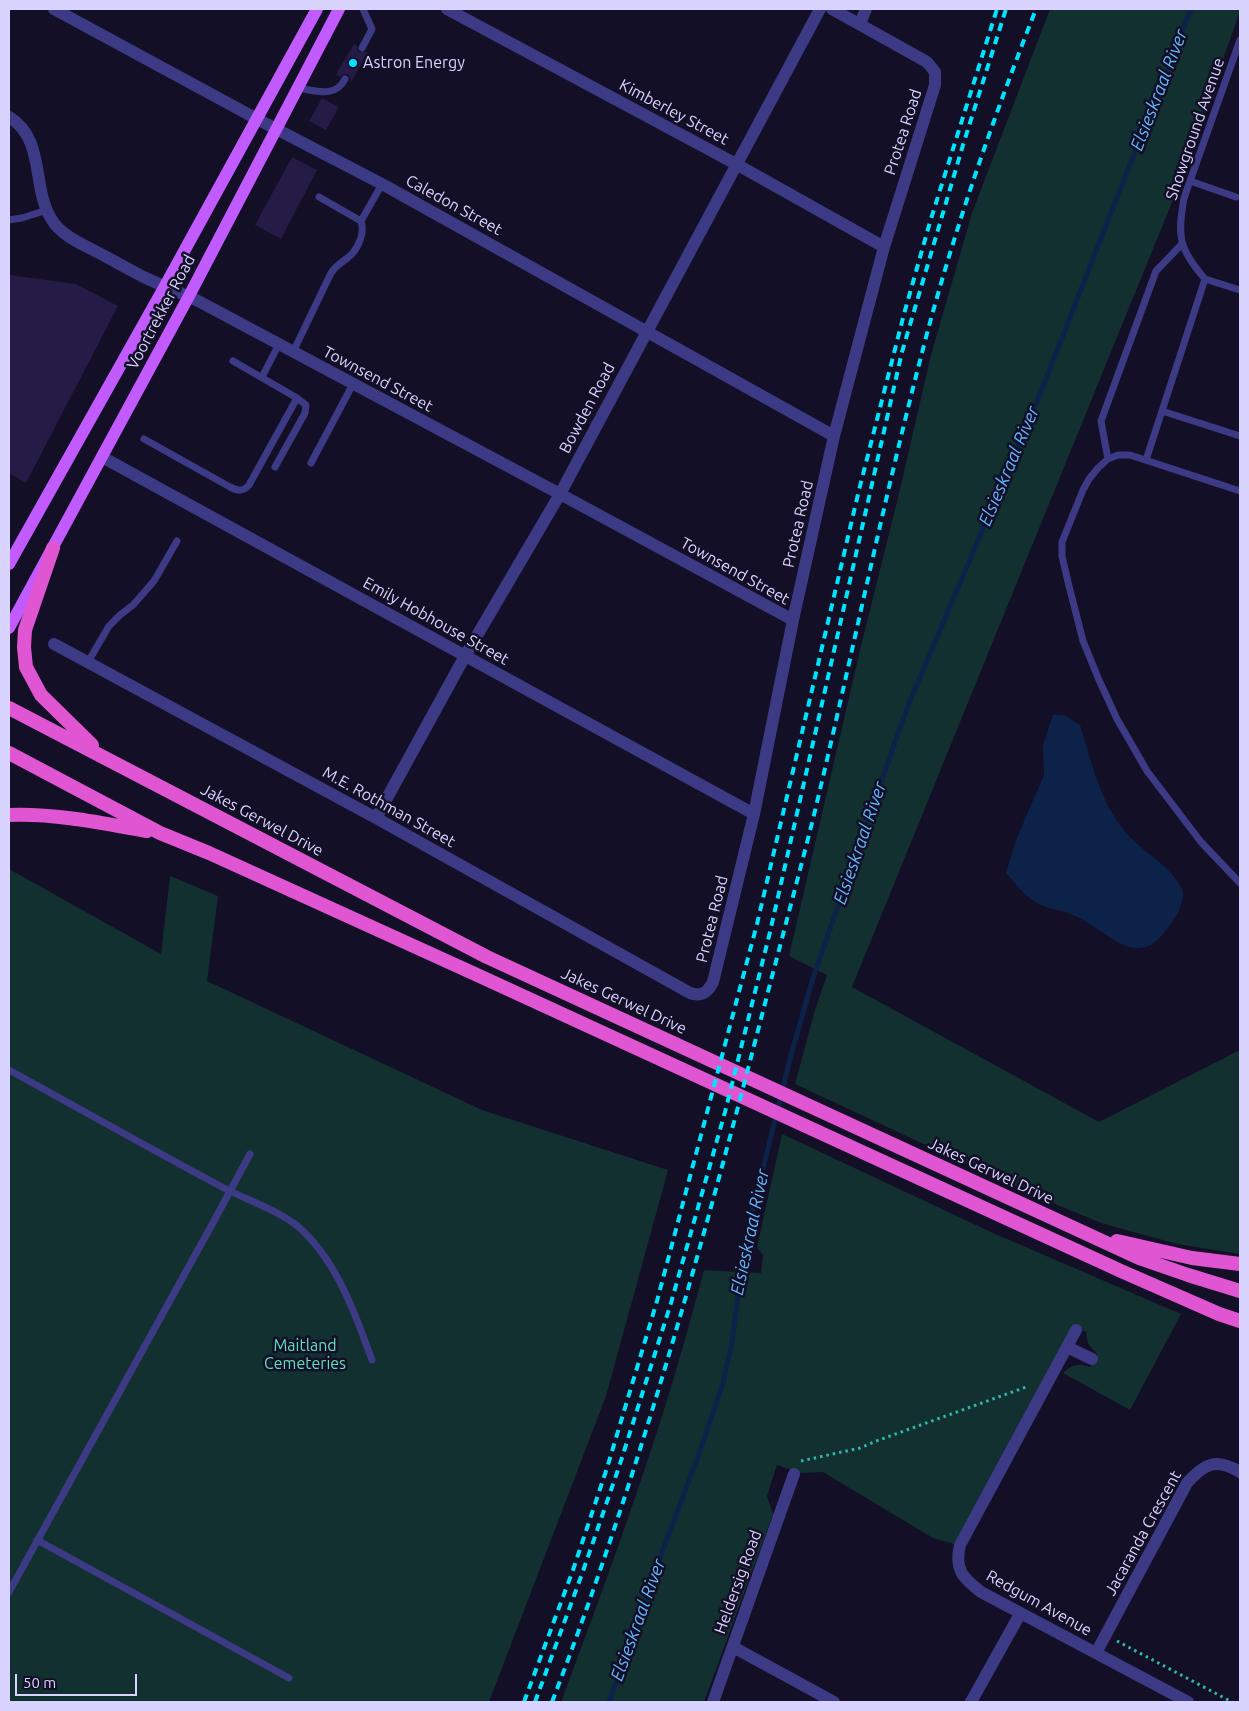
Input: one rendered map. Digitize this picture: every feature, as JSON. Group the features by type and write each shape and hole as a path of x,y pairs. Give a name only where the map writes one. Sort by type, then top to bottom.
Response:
{"highway":[{"path":"53,548 25,630 26,667 37,688 50,704 104,757"},
{"name":"Jakes Gerwel Drive","path":"9,708 487,957 1147,1261 1240,1291"},
{"path":"9,753 160,833 475,974 1219,1314 1240,1321"},
{"path":"9,815 60,818 160,833"},
{"path":"1089,1235 1192,1258 1240,1264"},
{"path":"1219,1314 1240,1328"}],"main road":[{"name":"Voortrekker Road","path":"9,564 165,286 317,9"},
{"name":"Voortrekker Road","path":"9,628 189,296 339,9"}],"street":[{"name":"Caledon Street","path":"54,9 256,119 382,184 834,436"},
{"name":"Kimberley Street","path":"447,9 736,164 884,247"},
{"name":"Bowden Road","path":"376,818 465,656 560,494 820,9"},
{"path":"832,9 860,24 866,9"},
{"name":"Protea Road","path":"707,992 713,982 754,814 792,620 834,436 884,247 935,85 935,72 927,62 860,24"},
{"name":"Townsend Street","path":"9,117 25,131 32,143 47,210 52,220 65,234 146,278 189,296 792,620"},
{"name":"Emily Hobhouse Street","path":"102,457 754,814"},
{"name":"M.E. Rothman Street","path":"54,644 376,818 690,993 702,994 707,992"},
{"name":"Redgum Avenue","path":"1076,1330 960,1545 957,1558 960,1571 968,1582 981,1592 1188,1702"},
{"path":"1067,1347 1092,1359"},
{"name":"Jacaranda Crescent","path":"1096,1653 1187,1483 1198,1471 1211,1464 1224,1464 1240,1472"},
{"name":"Heldersig Road","path":"713,1702 794,1474"},
{"path":"971,1702 1020,1614"},
{"path":"733,1647 834,1702"}],"lane":[{"path":"362,48 372,29 363,9"},
{"name":"Showground Avenue","path":"1205,279 1192,264 1182,244 1180,224 1184,198 1240,40"},
{"path":"297,88 331,92 339,88 345,79"},
{"path":"1190,181 1236,197"},
{"path":"293,352 331,273 338,264 354,252 363,229 361,221 382,184"},
{"path":"319,197 361,221"},
{"path":"9,220 47,210"},
{"path":"1108,459 1101,422 1156,271 1182,244"},
{"path":"1146,460 1205,279 1240,290"},
{"path":"262,377 279,344"},
{"path":"233,361 306,405 306,410 275,467"},
{"path":"311,462 353,384"},
{"path":"144,439 230,487 240,491 244,490 250,485 297,398"},
{"path":"1162,411 1240,436"},
{"path":"1240,491 1130,455 1118,455 1108,459 1089,480 1065,532 1062,548 1068,582 1083,641 1117,719 1146,771 1201,842 1240,883"},
{"path":"88,662 109,626 120,614 133,606 154,581 176,541"},
{"path":"9,1070 230,1191 289,1220 304,1231 329,1264 345,1294 358,1321 372,1360"},
{"path":"9,1592 250,1154"},
{"path":"37,1540 289,1678"}],"path":[{"path":"794,1474 796,1462 860,1448 1033,1384"},
{"path":"1105,1635 1232,1702"}],"green space":[{"path":"1050,9 1240,9 1240,11 1175,195 852,987 1099,1122 1240,1050 1240,1254 1177,1244 1101,1223 1031,1194 795,1084 815,1010 827,975 789,956 860,650 931,355 972,213"},
{"name":"Maitland Cemeteries","path":"9,869 161,954 170,876 218,896 207,981 482,1110 668,1170 606,1396 489,1702 9,1702"},
{"path":"782,1134 993,1233 1181,1314 1130,1410 1063,1373 1075,1366 1090,1367 1097,1354 1088,1344 1086,1332 1072,1325 954,1544 933,1538 823,1472 801,1473 777,1465 767,1496 773,1514 704,1702 561,1702 617,1551 656,1436 704,1270 761,1273 763,1255 757,1247"}],"water":[{"path":"1053,715 1064,715 1080,725 1098,784 1119,824 1136,843 1165,867 1182,889 1183,896 1178,913 1166,931 1146,947 1131,948 1079,918 1037,903 1023,892 1006,873 1016,840 1044,775 1043,745"}],"building":[{"path":"354,44 359,52 368,52 351,82 348,74 343,74 340,77 336,74"},
{"path":"322,98 339,107 326,130 309,121"},
{"path":"292,157 317,170 281,239 255,225"},
{"path":"9,275 76,284 118,306 26,483 9,473"}],"waterway":[{"name":"Elsieskraal River","path":"609,1702 723,1383 732,1342 745,1242 791,1055 813,978 907,708 1038,399 1191,9"}],"railway":[{"path":"524,1702 573,1570 607,1468 657,1301 757,924 859,490 904,314 930,222 997,9"},
{"path":"535,1702 619,1467 671,1303 725,1112 770,932 902,352 963,145 1006,9"},
{"path":"552,1702 611,1540 687,1292 733,1126 813,819 924,345 948,259 975,175 1036,9"}],"place":[{"name":"Astron Energy","path":"353,63"}]}
